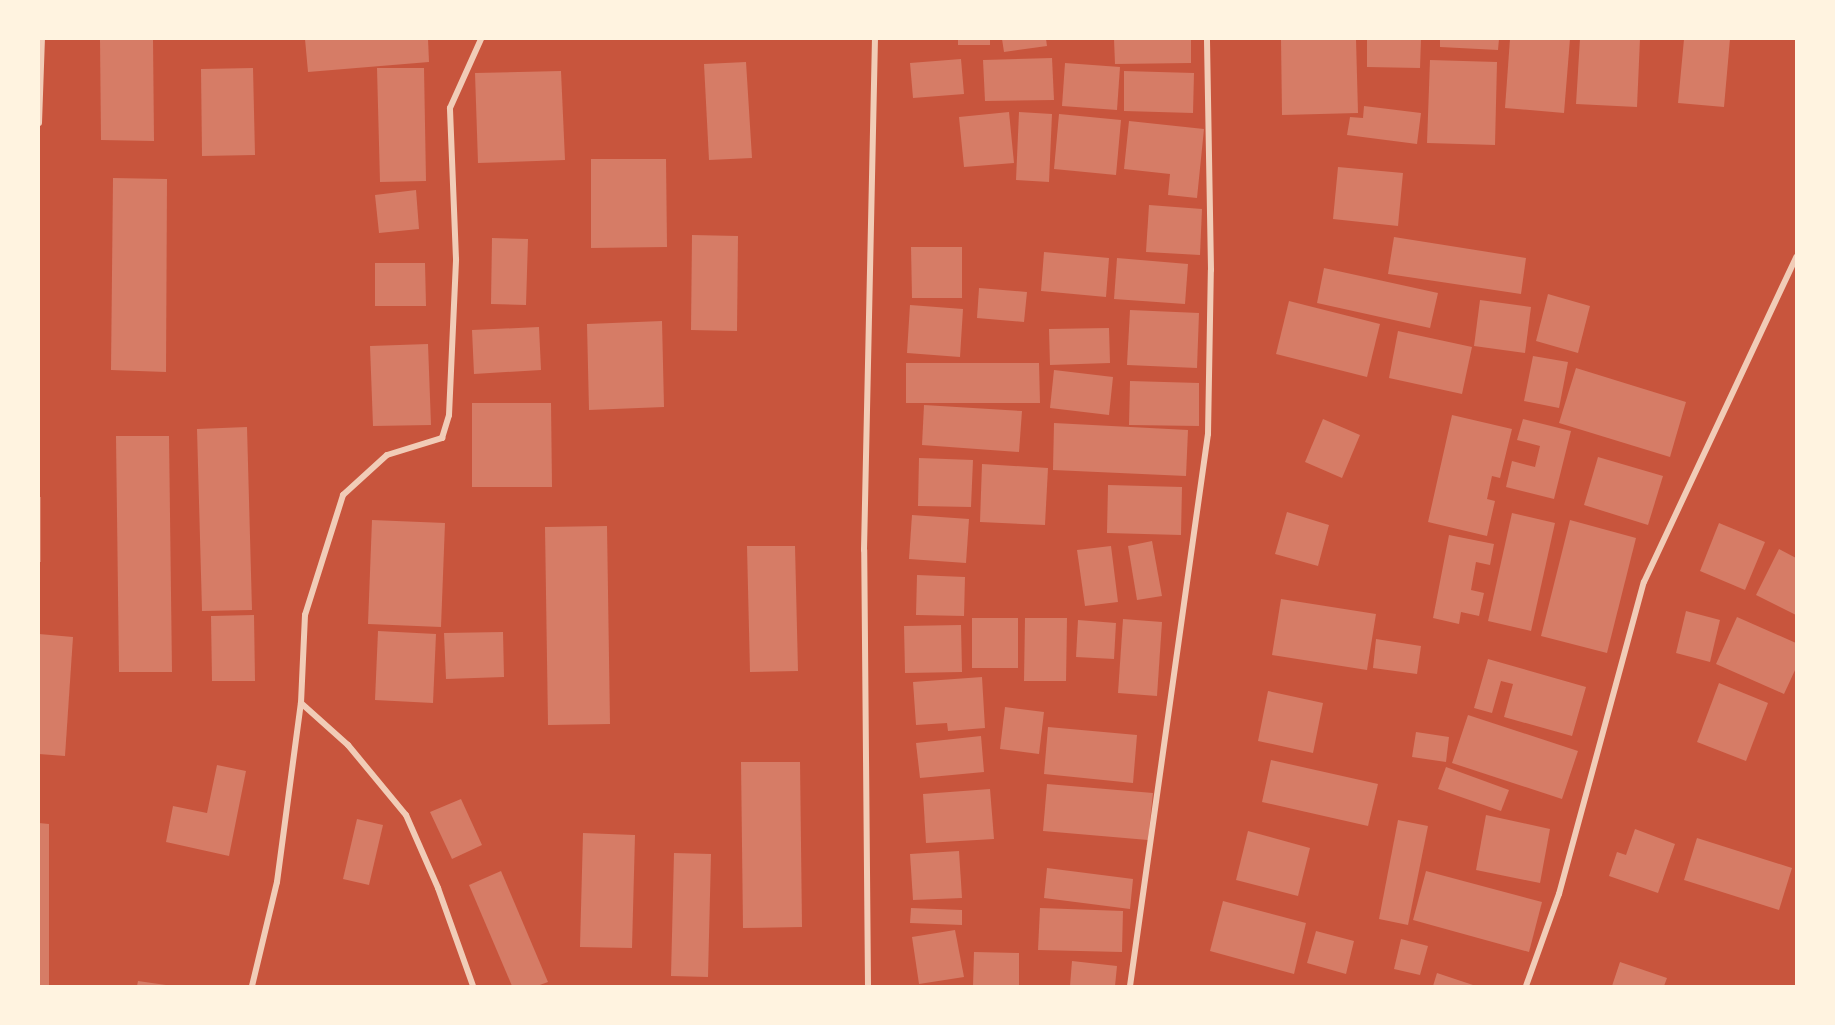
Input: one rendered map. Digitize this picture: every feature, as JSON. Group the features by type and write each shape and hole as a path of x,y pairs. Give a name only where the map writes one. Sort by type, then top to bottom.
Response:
{"street":[{"path":"39,123 42,39"},
{"path":"252,986 277,882 301,703 305,615 343,495 387,455 442,438 449,415 456,259 450,108 481,39"},
{"path":"868,986 864,550 875,39"},
{"path":"1130,986 1208,434 1211,270 1207,39"},
{"path":"1526,986 1559,894 1644,582 1796,257"},
{"path":"301,703 348,745 406,815 438,888 473,986"}],"building":[{"path":"100,39 153,39 154,141 101,140"},
{"path":"305,39 428,39 429,62 308,72"},
{"path":"958,39 990,39 990,45 958,45"},
{"path":"1002,39 1046,39 1047,46 1004,52"},
{"path":"1114,39 1191,39 1191,63 1115,64"},
{"path":"1281,39 1356,39 1358,113 1282,115"},
{"path":"1367,39 1421,39 1420,68 1367,67"},
{"path":"1440,39 1499,39 1498,50 1440,47"},
{"path":"1510,39 1570,39 1564,113 1505,108"},
{"path":"1580,39 1640,39 1637,107 1576,104"},
{"path":"1684,39 1730,39 1724,107 1678,103"},
{"path":"1052,58 1054,100 985,101 983,60"},
{"path":"961,59 964,94 913,98 910,63"},
{"path":"1430,60 1497,62 1495,145 1427,143"},
{"path":"746,62 752,158 709,160 704,64"},
{"path":"1065,63 1120,67 1117,110 1062,106"},
{"path":"253,68 255,155 202,156 201,69"},
{"path":"377,68 424,68 426,181 380,182"},
{"path":"561,71 565,160 478,163 475,73"},
{"path":"1124,71 1194,73 1193,113 1124,111"},
{"path":"1364,106 1421,113 1417,144 1347,135 1350,117 1363,118"},
{"path":"1009,112 1014,163 964,167 959,117"},
{"path":"1019,112 1052,114 1049,182 1016,180"},
{"path":"1059,114 1121,120 1116,175 1054,169"},
{"path":"1129,121 1204,129 1197,198 1168,195 1170,174 1124,169"},
{"path":"591,159 666,159 667,247 591,248"},
{"path":"1338,167 1403,173 1398,226 1333,219"},
{"path":"113,178 167,179 166,372 111,370"},
{"path":"416,190 419,229 379,233 375,195"},
{"path":"1149,205 1202,209 1200,255 1146,252"},
{"path":"692,235 738,236 737,331 691,330"},
{"path":"1394,237 1526,258 1521,294 1388,274"},
{"path":"492,238 528,239 526,305 491,304"},
{"path":"911,247 962,247 962,298 912,298"},
{"path":"1044,252 1109,258 1106,297 1041,291"},
{"path":"1117,258 1188,264 1185,304 1114,299"},
{"path":"375,263 425,263 426,306 375,306"},
{"path":"1324,268 1438,293 1430,328 1317,303"},
{"path":"979,288 1027,292 1024,322 977,318"},
{"path":"1548,294 1590,306 1578,353 1536,341"},
{"path":"1480,300 1531,307 1525,353 1474,346"},
{"path":"1289,301 1380,324 1367,377 1276,354"},
{"path":"910,305 963,309 960,357 907,353"},
{"path":"1130,310 1199,313 1197,368 1127,365"},
{"path":"662,321 664,407 589,410 587,324"},
{"path":"539,327 541,370 474,374 472,330"},
{"path":"1109,328 1110,363 1050,365 1049,329"},
{"path":"1398,331 1472,347 1462,394 1389,378"},
{"path":"428,344 431,425 373,426 370,346"},
{"path":"1533,356 1568,362 1559,408 1524,401"},
{"path":"906,363 1039,363 1040,403 906,403"},
{"path":"1576,368 1686,402 1670,457 1559,423"},
{"path":"1054,370 1113,377 1109,415 1050,408"},
{"path":"1130,381 1199,383 1199,426 1129,425"},
{"path":"472,403 551,403 552,487 472,487"},
{"path":"924,405 1022,411 1019,452 922,445"},
{"path":"1452,415 1512,429 1500,478 1492,476 1487,499 1495,501 1487,536 1428,522"},
{"path":"1323,419 1360,435 1342,478 1305,462"},
{"path":"1523,419 1571,431 1554,499 1506,487 1512,461 1535,467 1540,446 1517,440"},
{"path":"1054,423 1188,430 1186,476 1053,470"},
{"path":"247,427 252,610 202,611 197,429"},
{"path":"116,436 169,436 172,672 119,672"},
{"path":"1598,457 1663,476 1648,525 1584,505"},
{"path":"919,458 973,460 971,507 918,506"},
{"path":"982,464 1048,468 1045,525 980,522"},
{"path":"1108,485 1182,487 1181,535 1107,533"},
{"path":"39,497 41,497 41,562 39,562"},
{"path":"1287,512 1329,525 1318,566 1275,554"},
{"path":"1512,513 1555,523 1531,631 1488,621"},
{"path":"912,515 969,519 966,563 909,559"},
{"path":"372,520 445,523 441,627 368,624"},
{"path":"1570,520 1636,538 1607,653 1541,636"},
{"path":"1719,523 1765,542 1745,590 1700,571"},
{"path":"607,526 610,724 548,725 545,527"},
{"path":"1449,535 1494,544 1490,565 1476,562 1471,590 1484,593 1479,616 1461,612 1459,624 1433,618"},
{"path":"1152,541 1162,596 1137,600 1128,546"},
{"path":"747,546 795,546 798,671 750,672"},
{"path":"1111,546 1118,602 1085,606 1077,550"},
{"path":"1779,549 1796,558 1796,615 1756,595"},
{"path":"917,575 965,577 964,616 916,615"},
{"path":"1281,599 1376,614 1367,670 1272,655"},
{"path":"1686,611 1720,620 1710,662 1676,653"},
{"path":"254,615 255,681 212,681 211,616"},
{"path":"1737,617 1796,643 1796,668 1784,694 1716,664"},
{"path":"972,618 1018,618 1018,668 972,668"},
{"path":"1025,618 1067,618 1066,681 1024,681"},
{"path":"1123,619 1162,622 1157,696 1118,693"},
{"path":"1078,620 1116,623 1114,659 1076,657"},
{"path":"961,625 962,672 905,673 904,626"},
{"path":"378,631 436,634 433,703 375,700"},
{"path":"503,632 504,677 446,679 444,633"},
{"path":"39,634 73,637 65,756 39,754"},
{"path":"1376,639 1421,646 1417,674 1373,668"},
{"path":"1488,659 1586,687 1572,736 1504,717 1513,684 1501,681 1492,713 1474,708"},
{"path":"982,677 985,728 948,731 947,723 916,725 913,682"},
{"path":"1719,683 1768,703 1746,761 1697,742"},
{"path":"1268,691 1323,703 1313,753 1258,741"},
{"path":"1005,707 1044,712 1039,754 1000,749"},
{"path":"1468,715 1578,751 1562,799 1452,763"},
{"path":"1048,727 1137,735 1133,783 1044,774"},
{"path":"1416,732 1449,737 1446,762 1412,757"},
{"path":"981,736 984,772 920,778 916,743"},
{"path":"1271,760 1378,784 1368,826 1262,802"},
{"path":"741,762 800,762 802,927 743,928"},
{"path":"217,765 246,771 229,856 166,842 173,806 207,813"},
{"path":"1446,767 1509,790 1501,811 1438,789"},
{"path":"1047,784 1153,793 1148,840 1043,831"},
{"path":"990,789 994,839 926,843 923,794"},
{"path":"461,799 482,845 452,859 430,812"},
{"path":"1486,815 1550,829 1540,883 1476,870"},
{"path":"357,819 383,825 369,885 343,879"},
{"path":"1398,820 1428,826 1408,925 1379,919"},
{"path":"39,823 49,824 49,986 39,986"},
{"path":"1635,829 1675,844 1658,893 1609,876 1617,852 1626,855"},
{"path":"1248,831 1310,848 1298,896 1236,880"},
{"path":"583,833 635,835 632,948 580,947"},
{"path":"1697,838 1792,868 1779,910 1684,880"},
{"path":"959,851 962,898 913,900 910,854"},
{"path":"674,853 711,854 708,977 671,976"},
{"path":"1047,868 1133,879 1130,909 1044,898"},
{"path":"501,871 548,982 537,986 512,986 469,885"},
{"path":"1426,871 1542,902 1529,952 1413,920"},
{"path":"1223,901 1306,923 1294,974 1210,951"},
{"path":"911,908 962,910 962,925 910,923"},
{"path":"1040,908 1123,911 1122,952 1038,950"},
{"path":"955,930 964,977 919,984 912,937"},
{"path":"1316,931 1354,941 1346,974 1307,963"},
{"path":"1401,939 1428,946 1420,975 1394,969"},
{"path":"974,952 1019,953 1019,986 973,986"},
{"path":"1072,961 1117,966 1115,986 1070,986"},
{"path":"1620,962 1667,978 1664,986 1612,986"},
{"path":"1437,973 1476,986 1433,986"},
{"path":"138,981 166,985 166,986 137,986"}]}
